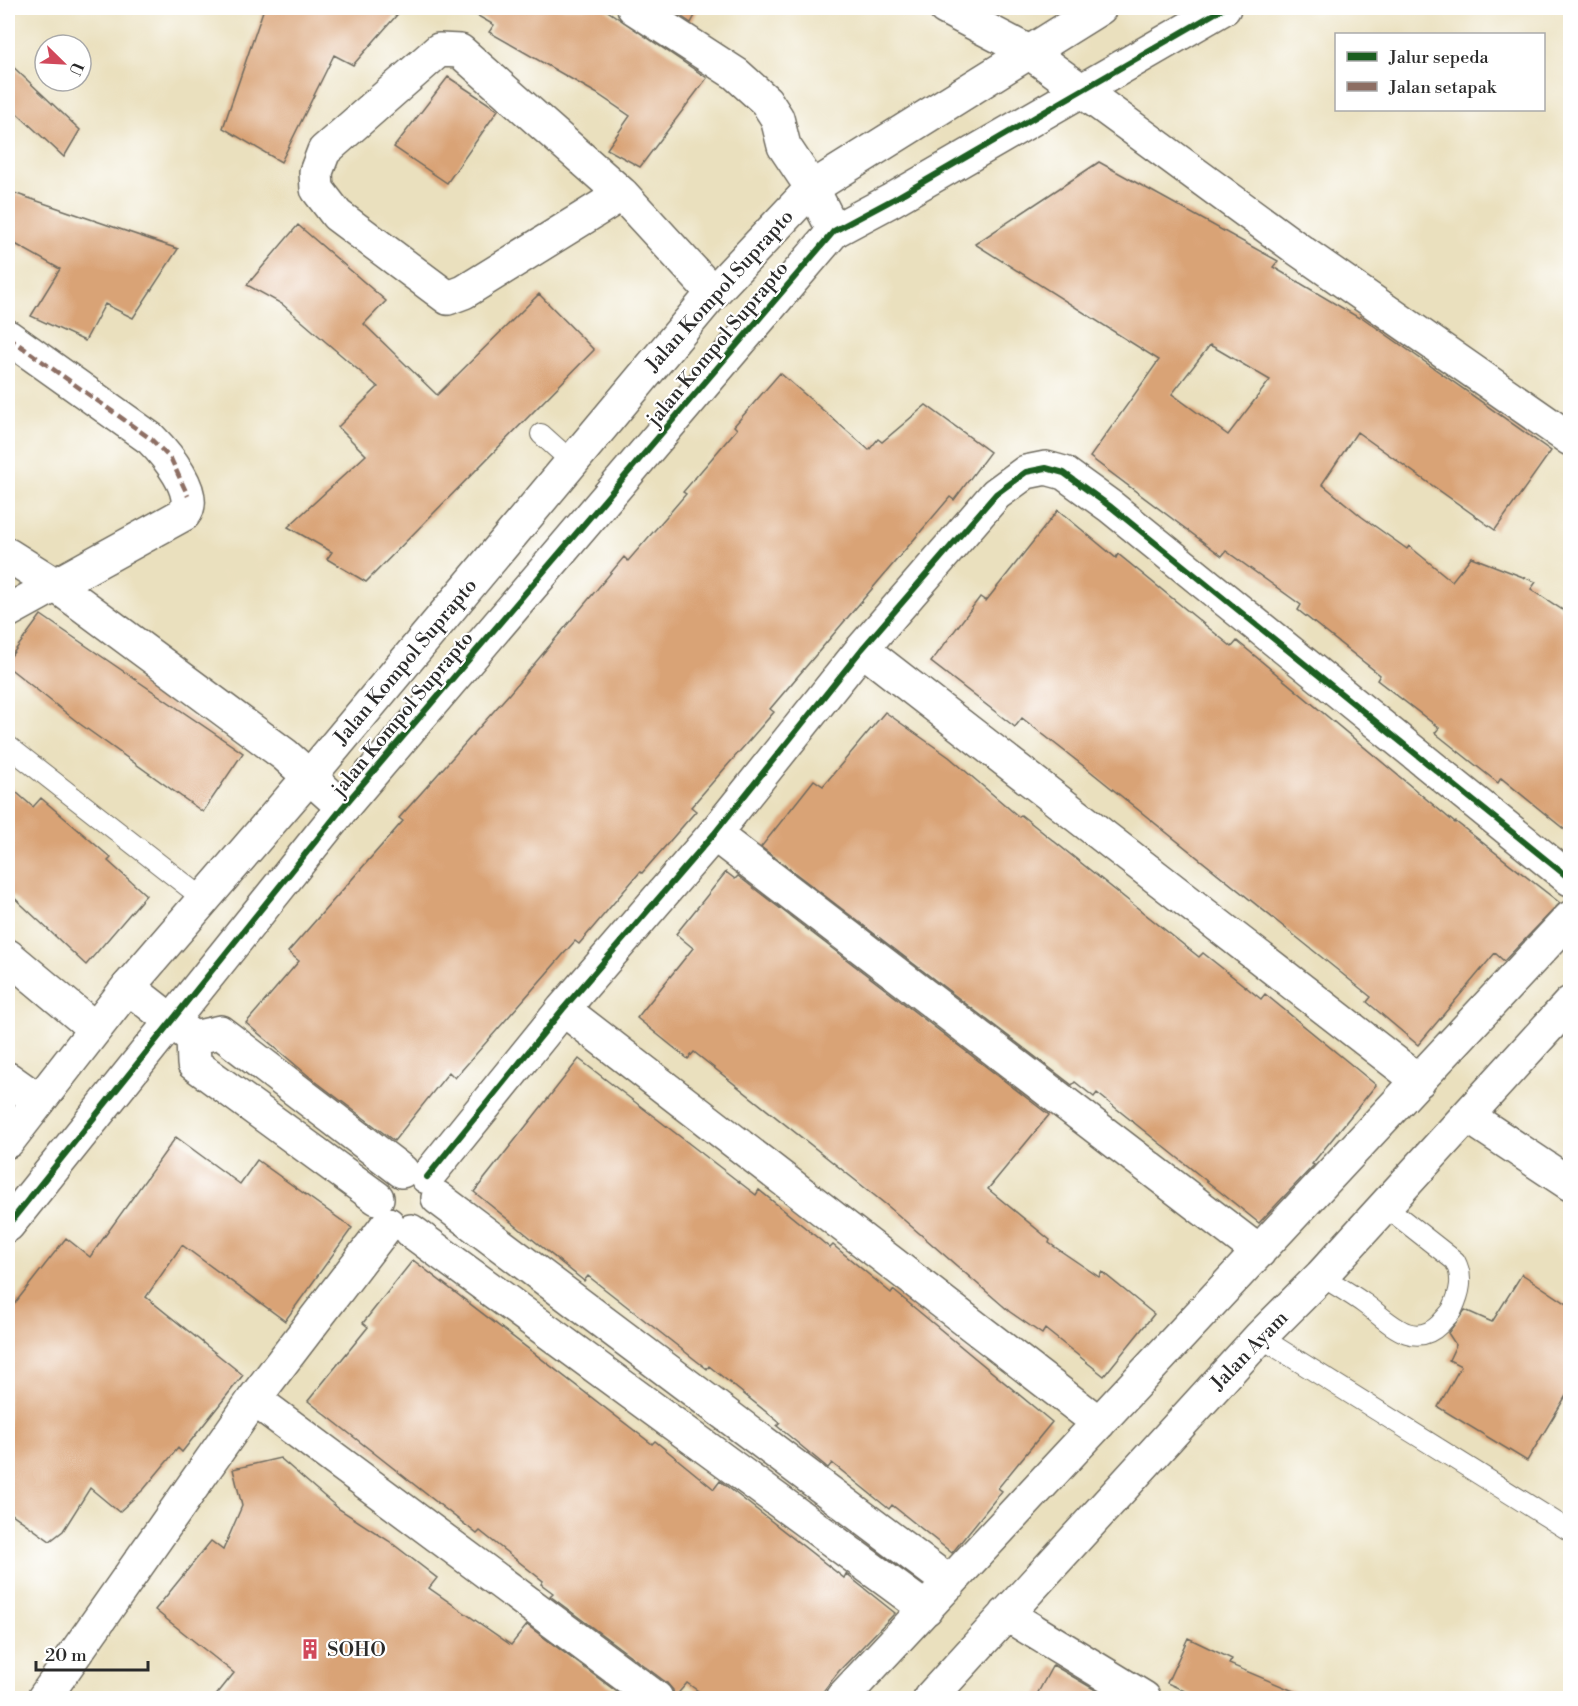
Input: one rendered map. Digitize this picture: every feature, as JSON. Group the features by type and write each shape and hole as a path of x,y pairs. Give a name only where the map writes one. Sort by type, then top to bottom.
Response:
{"street":[{"path":"634,8 698,48 756,90 777,118 784,146 812,188 834,231 1224,8"},
{"path":"945,8 1029,52 1299,250 1570,439"},
{"name":"Jalan Kompol Suprapto","path":"8,1141 94,1028 310,776 571,461 713,293 812,188 1100,8"},
{"path":"622,194 464,292 448,297 336,214 317,189 316,172 324,151 439,50 460,51 622,194 713,293"},
{"name":"jalan Kompol Suprapto","path":"8,1226 183,1030 343,807 834,231"},
{"path":"8,337 151,439 171,459 188,496 188,506 184,514 8,611"},
{"path":"422,1182 563,1009 714,834 862,649 996,494 1026,472 1046,468 1064,473 1111,507 1570,879"},
{"path":"8,555 54,584 310,776 343,807"},
{"path":"862,649 1419,1081"},
{"path":"714,834 1259,1252"},
{"path":"842,1698 1570,918"},
{"path":"8,957 94,1028"},
{"path":"128,987 183,1030 194,1064 280,1128 392,1218 926,1609"},
{"name":"Jalan Ayam","path":"930,1698 1260,1337 1321,1276 1469,1117 1570,1003"},
{"path":"563,1009 1099,1423"},
{"path":"183,1030 220,1032 422,1182 950,1583"},
{"path":"8,1079 39,1101"},
{"path":"280,1128 306,1096"},
{"path":"1469,1117 1494,1136 1570,1184"},
{"path":"44,1698 254,1399 392,1218 385,1180 422,1182"},
{"path":"392,1218 431,1219 422,1182"},
{"path":"498,1294 522,1260"},
{"path":"602,1371 627,1339"},
{"path":"254,1399 656,1698"},
{"path":"731,1466 756,1436"},
{"path":"854,1556 877,1527"},
{"path":"1006,1614 1144,1698"}],"lane":[{"path":"540,434 571,461"},
{"path":"8,746 205,900"},
{"path":"1321,1276 1404,1333 1419,1336 1430,1334 1451,1313 1459,1290 1461,1272 1455,1261 1385,1206"},
{"path":"1260,1337 1570,1531"}],"building":[{"path":"264,8 403,8 353,65 334,55 281,162 223,128"},
{"path":"464,8 603,8 707,78 640,167 607,149 630,116 596,93 489,32 494,25"},
{"path":"669,8 699,8 691,23"},
{"path":"8,62 33,86 33,93 41,93 80,130 64,157 8,105"},
{"path":"448,77 498,110 447,183 394,147"},
{"path":"1099,162 1278,261 1273,267 1359,318 1360,316 1551,451 1495,530 1357,432 1322,484 1362,517 1407,549 1409,546 1452,581 1471,557 1536,582 1531,589 1570,615 1570,834 1501,778 1498,783 1435,733 1439,728 1377,680 1380,675 1298,610 1301,605 1226,551 1222,556 1090,457 1159,360 975,244","holes":["1210,345 1270,380 1228,435 1172,394"]},
{"path":"8,191 178,249 133,318 105,304 85,341 31,316 60,269 8,240"},
{"path":"298,225 386,301 364,324 437,395 539,294 594,350 366,582 327,559 332,552 288,527 366,455 338,427 378,387 282,304 247,285"},
{"path":"780,373 869,450 878,439 882,442 926,405 990,452 954,500 950,497 770,709 774,712 691,807 696,811 579,944 575,941 455,1078 449,1072 394,1141 311,1078 246,1023 299,961 288,952 403,821 399,818 509,694 624,557 628,561 686,494 683,492 737,429 734,426"},
{"path":"1058,510 1116,558 1118,554 1232,647 1237,641 1455,823 1560,903 1504,961 1495,953 1418,1045 1367,1002 1371,997 1090,771 1022,718 1015,727 931,662 980,597 986,601"},
{"path":"41,615 243,753 203,812 80,724 8,667 8,660"},
{"path":"885,712 949,757 1019,817 1021,815 1199,957 1203,953 1261,999 1265,994 1376,1085 1312,1164 1314,1165 1259,1223 1097,1093 1094,1097 1075,1082 1072,1085 761,847 814,780 823,786"},
{"path":"8,785 33,807 41,798 111,858 108,861 146,895 86,965 8,892"},
{"path":"726,872 735,879 738,876 1049,1115 988,1189 1050,1240 1049,1243 1099,1277 1102,1272 1154,1314 1104,1376 1045,1329 1042,1334 1010,1312 889,1207 694,1052 688,1059 637,1018 693,948 676,934"},
{"path":"579,1059 756,1195 759,1190 830,1248 833,1245 891,1293 893,1290 1052,1422 998,1488 1002,1491 952,1553 892,1505 889,1509 832,1463 828,1468 777,1426 780,1423 709,1366 707,1369 588,1276 584,1281 474,1192"},
{"path":"176,1137 240,1184 257,1160 352,1228 285,1321 182,1245 146,1297 243,1375 182,1452 178,1448 144,1489 119,1512 90,1488 63,1531 50,1541 8,1511 8,1312 66,1238 90,1257"},
{"path":"413,1260 652,1444 655,1441 714,1489 720,1481 844,1578 846,1574 895,1613 839,1671 818,1698 708,1698 687,1683 674,1698 673,1690 667,1683 550,1596 553,1593 541,1584 543,1581 480,1531 477,1534 308,1401 368,1327 363,1323"},
{"path":"1522,1274 1570,1306 1570,1389 1527,1461 1438,1407 1461,1366 1449,1360 1456,1345 1448,1333 1465,1310 1492,1322"},
{"path":"280,1458 339,1509 389,1541 437,1578 429,1588 511,1645 527,1625 625,1698 214,1698 234,1673 155,1610 211,1541 223,1550 242,1506 233,1469"},
{"path":"1188,1638 1232,1659 1229,1664 1310,1698 1200,1698 1167,1683"},
{"path":"1053,1665 1109,1698 1035,1698"}],"marked path":[{"path":"8,337 151,439 171,459 188,496"}],"cycle path":[{"path":"8,1225 343,807 834,231 892,200 1224,8"},
{"path":"427,1177 563,1009 714,834 862,649 996,494 1026,472 1046,468 1064,473 1111,507 1570,879"}],"place":[{"name":"SOHO","path":"310,1649"}]}
